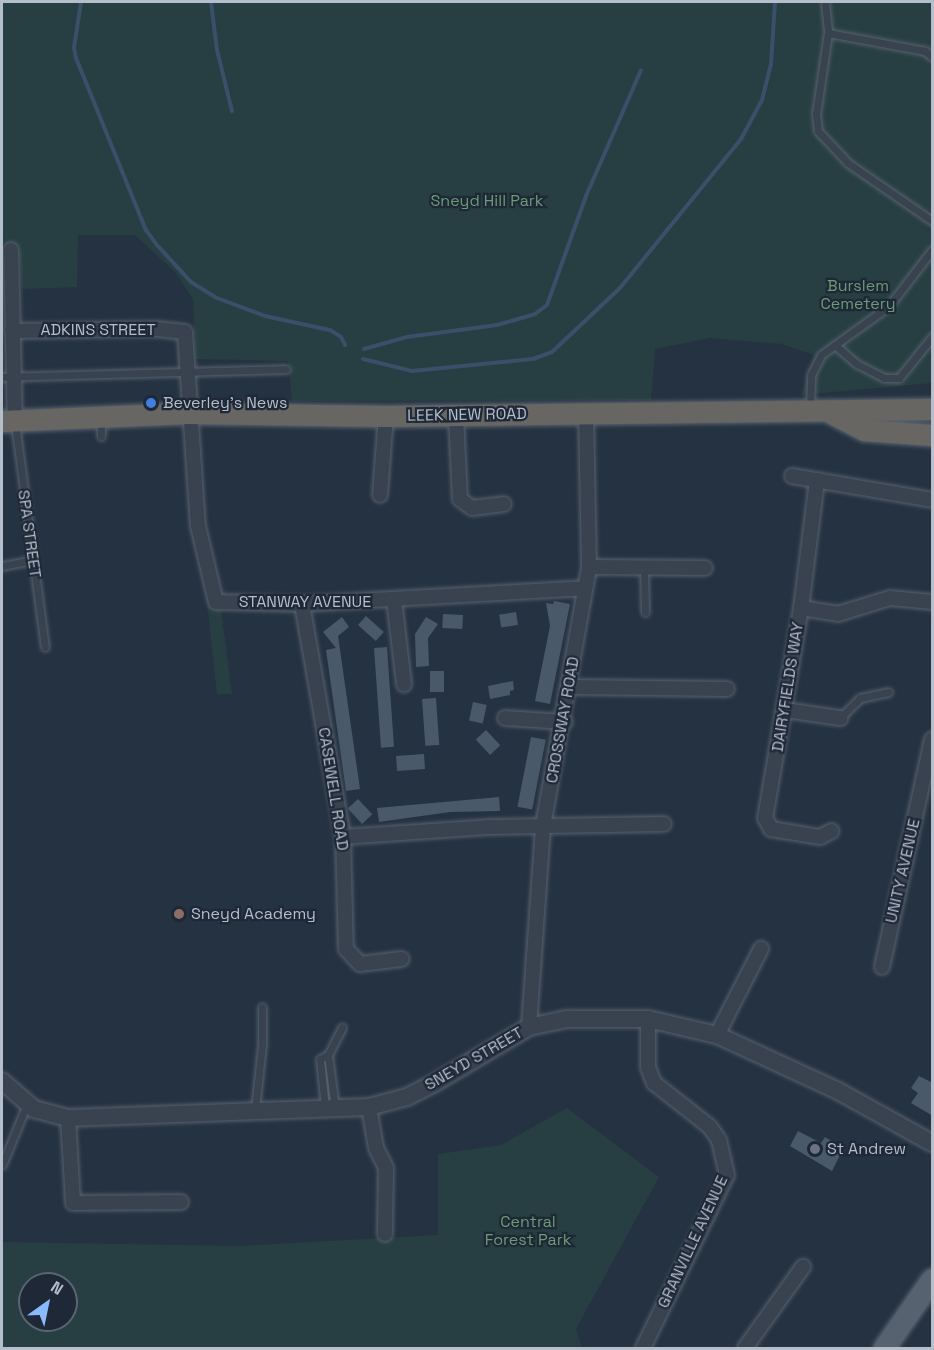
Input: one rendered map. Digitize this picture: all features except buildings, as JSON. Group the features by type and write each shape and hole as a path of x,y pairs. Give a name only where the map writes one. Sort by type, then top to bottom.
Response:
{"highway":[{"name":"LEEK NEW ROAD","path":"8,421 101,426 188,412 386,416 933,409"},
{"path":"819,411 864,430 933,435"}],"main road":[{"path":"884,1348 933,1280"}],"street":[{"path":"8,421 7,377 12,331 11,250"},
{"name":"ADKINS STREET","path":"12,331 156,329 184,332 188,370"},
{"path":"188,370 188,412"},
{"name":"STANWAY AVENUE","path":"188,412 198,526 216,602 302,604 585,588"},
{"name":"CROSSWAY ROAD","path":"529,1027 543,826 565,722 589,567 586,414"},
{"path":"456,415 460,499 472,508 504,504"},
{"path":"380,495 386,416"},
{"path":"792,476 933,500"},
{"name":"DAIRYFIELDS WAY","path":"818,480 801,608 765,818 771,829 820,837 832,831"},
{"path":"589,567 705,568"},
{"path":"801,608 838,614 890,598 933,602"},
{"path":"394,600 404,684"},
{"name":"CASEWELL ROAD","path":"302,604 343,837 346,949 360,964 402,959"},
{"path":"570,687 727,689"},
{"path":"785,710 840,718"},
{"path":"505,718 565,722"},
{"name":"UNITY AVENUE","path":"882,967 933,739"},
{"path":"343,837 543,826 664,824"},
{"path":"717,1035 761,949"},
{"name":"SNEYD STREET","path":"2,1081 27,1104 68,1118 369,1107 407,1097 433,1084 529,1027 583,1017 648,1019 717,1035 838,1091 933,1143"},
{"name":"GRANVILLE AVENUE","path":"643,1348 727,1175 719,1140 710,1127 654,1083 648,1067 648,1019"},
{"path":"369,1107 376,1148 386,1168 386,1234"},
{"path":"68,1118 73,1203 181,1202"},
{"path":"745,1348 803,1267"}],"lane":[{"path":"825,2 828,33 816,114 818,131 848,163 933,221"},
{"path":"828,33 925,51 933,57"},
{"path":"819,411 812,375 821,355 889,306 933,250"},
{"path":"835,345 857,364 884,378 898,378 933,337"},
{"path":"7,377 188,370 286,369"},
{"name":"SPA STREET","path":"8,421 45,647"},
{"path":"2,566 32,560"},
{"path":"644,567 645,612"},
{"path":"840,718 860,698 888,692"},
{"path":"255,1110 262,1045 262,1007"},
{"path":"330,1108 328,1055 342,1027"},
{"path":"2,1165 27,1104"}],"green space":[{"name":"Sneyd Hill Park","path":"2,2 932,2 932,383 801,395 814,355 782,344 710,338 655,349 651,400 292,401 288,361 195,359 193,299 176,273 135,235 78,235 77,287 22,289 19,248 2,244"},
{"path":"207,602 221,609 232,694 217,694"},
{"name":"Central Forest Park","path":"567,1108 659,1177 576,1329 582,1348 2,1348 2,1242 240,1246 438,1235 438,1154 501,1145"}],"waterway":[{"path":"81,2 74,48 76,58 146,230 157,245 191,282 217,298 265,316 330,330 341,337 345,345"},
{"path":"211,2 217,50 232,111"},
{"path":"363,359 412,371 533,359 552,352 620,288 741,139 762,100 771,64 775,2"},
{"path":"364,349 407,337 497,325 535,314 547,305 586,196 641,70"}],"place":[{"name":"Beverley's News","path":"151,403"},
{"name":"Sneyd Academy","path":"179,914"},
{"name":"St Andrew","path":"815,1149"}],"park label":[{"name":"Burslem Cemetery","path":"858,295"}]}
